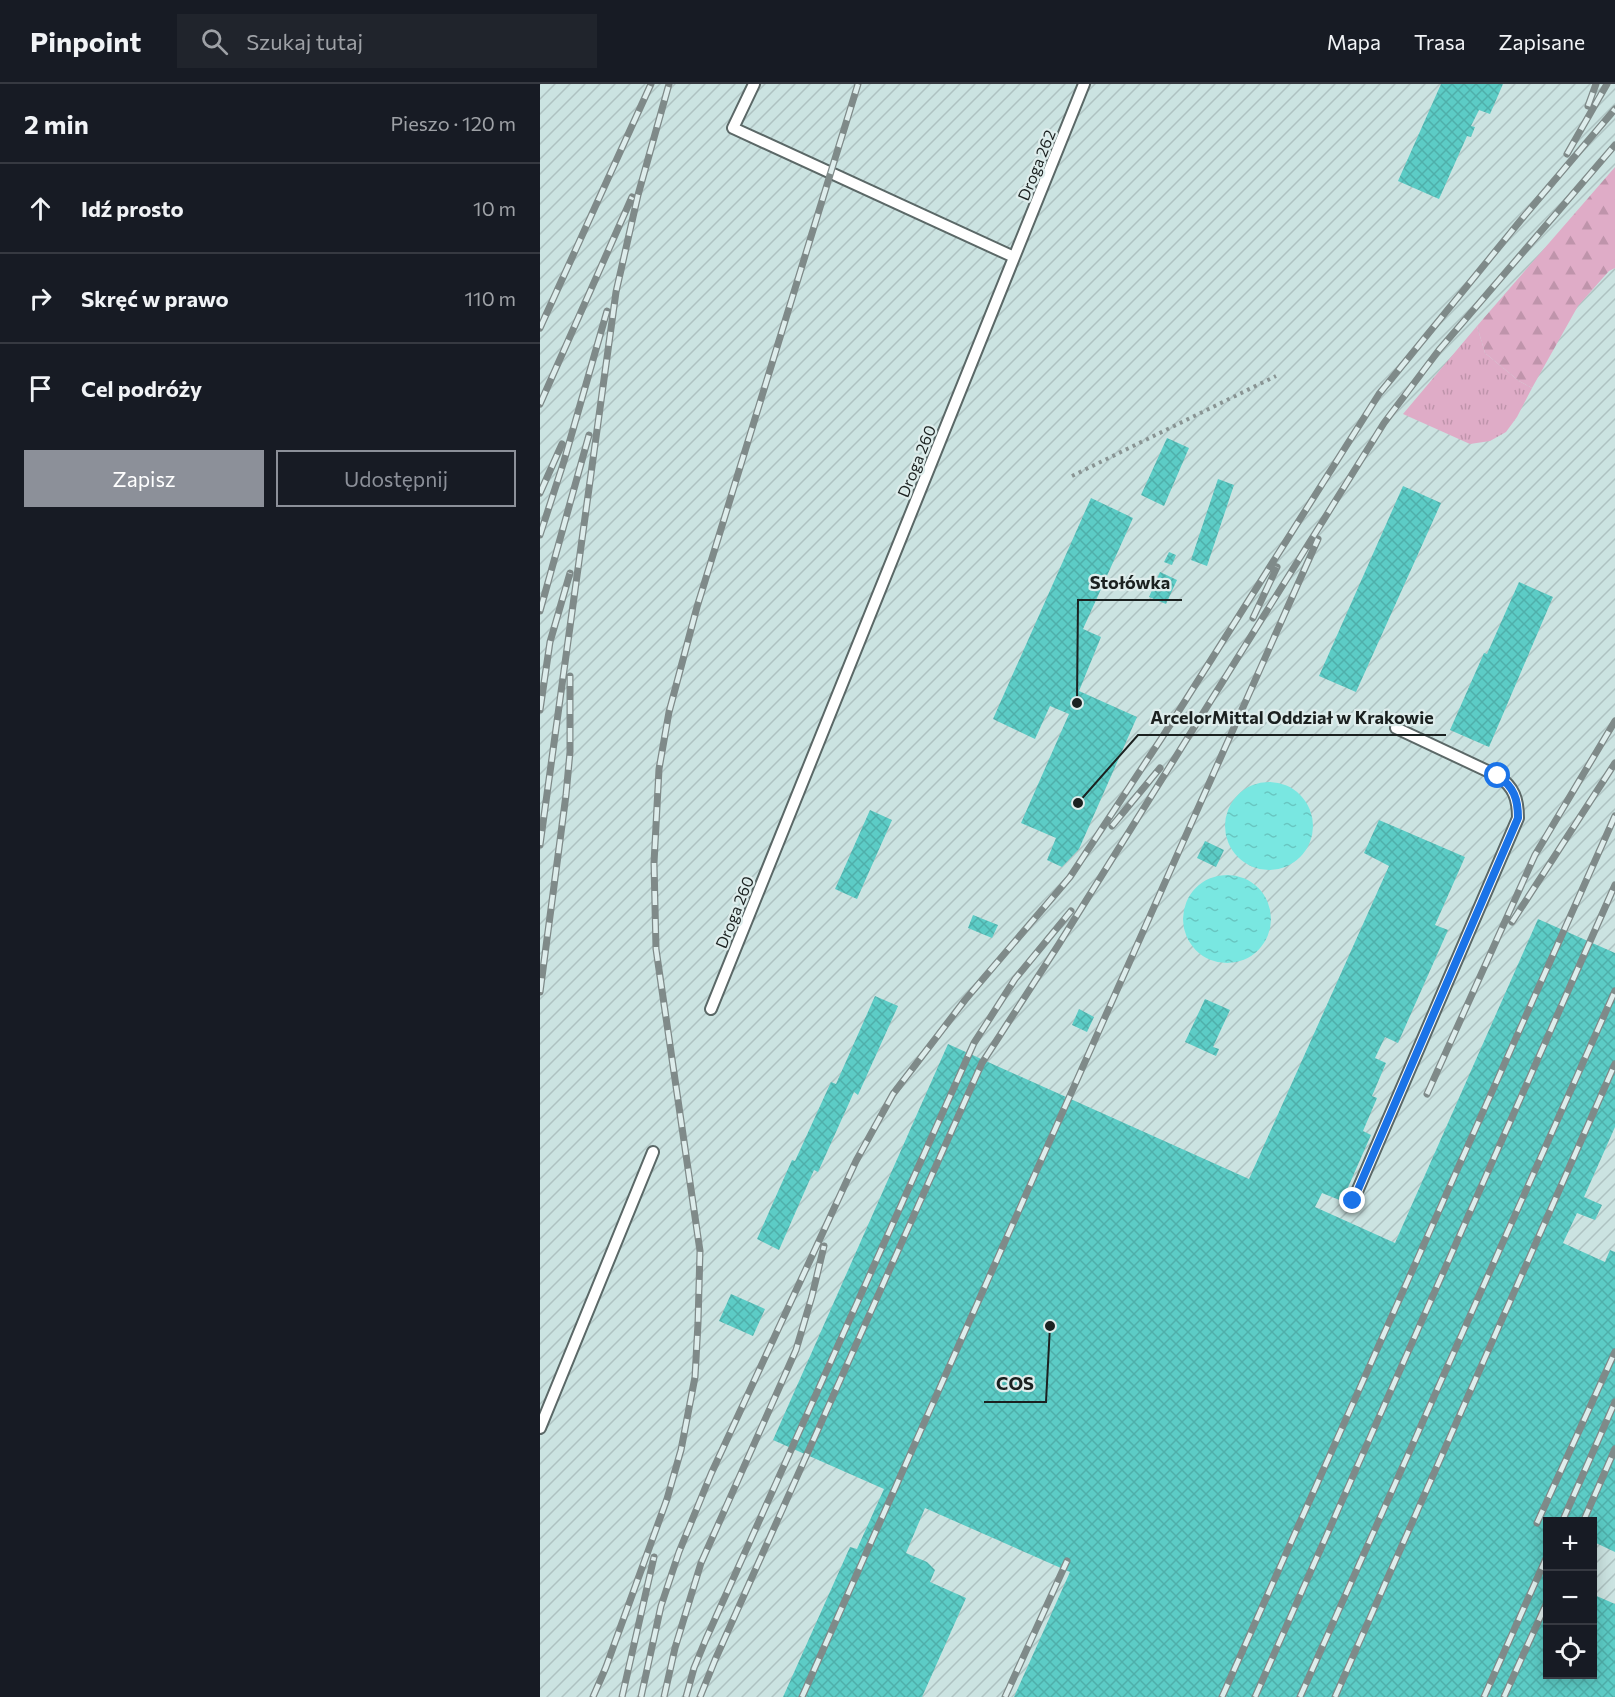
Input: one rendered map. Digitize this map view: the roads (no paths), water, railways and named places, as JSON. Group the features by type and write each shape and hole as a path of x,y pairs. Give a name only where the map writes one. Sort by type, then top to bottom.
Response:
{"lane":[{"path":"754,84 733,128 1014,257"},
{"name":"Droga 262","path":"1014,257 1084,84"},
{"name":"Droga 260","path":"711,1008 1014,257"},
{"path":"1353,1201 1518,818 1515,793 1508,783 1498,776 1396,728"},
{"path":"540,1428 653,1152"}],"water":[{"path":"1269,782 1286,786 1300,795 1309,809 1313,826 1309,843 1300,857 1286,866 1269,870 1252,866 1238,857 1229,843 1225,826 1229,809 1238,795 1252,786"},
{"path":"1227,875 1244,879 1258,888 1267,902 1271,919 1267,936 1258,950 1244,959 1227,963 1210,959 1196,950 1187,936 1183,919 1187,902 1196,888 1210,879"}],"railway":[{"path":"540,328 651,84"},
{"path":"540,845 616,292 638,195 669,84"},
{"path":"593,1697 667,1499 681,1450 695,1377 700,1251 656,949 654,863 659,769 669,712 697,607 858,84"},
{"path":"1588,106 1596,84"},
{"path":"1567,154 1607,84"},
{"path":"641,1697 661,1606 679,1552 711,1474 856,1161 893,1094 965,1000 1070,877 1163,736 1379,394 1615,109"},
{"path":"700,1697 982,1063 1059,944 1384,423 1439,350 1615,145"},
{"path":"540,404 632,197"},
{"path":"540,535 607,311"},
{"path":"540,611 589,435"},
{"path":"540,493 562,444"},
{"path":"802,1697 1318,539"},
{"path":"1253,618 1277,567"},
{"path":"540,710 550,642 570,573"},
{"path":"540,992 566,795 570,752 570,676"},
{"path":"1427,1094 1535,855 1615,721"},
{"path":"1512,922 1615,763"},
{"path":"1112,826 1160,768"},
{"path":"1222,1697 1615,816"},
{"path":"1255,1697 1615,885"},
{"path":"686,1697 694,1668 706,1639 974,1043 1015,979 1071,911"},
{"path":"1300,1697 1615,991"},
{"path":"1335,1697 1615,1064"},
{"path":"664,1697 675,1648 701,1563 796,1350 824,1246"},
{"path":"1537,1523 1615,1352"},
{"path":"1564,1517 1615,1402"},
{"path":"1585,1517 1615,1449"},
{"path":"622,1697 654,1557"},
{"path":"1005,1697 1067,1561"},
{"path":"1484,1697 1543,1565"},
{"path":"1504,1697 1543,1611"}],"place":[{"name":"Stołówka","path":"1077,703"},
{"name":"ArcelorMittal Oddział w Krakowie","path":"1078,803"},
{"name":"COS","path":"1050,1326"}]}
